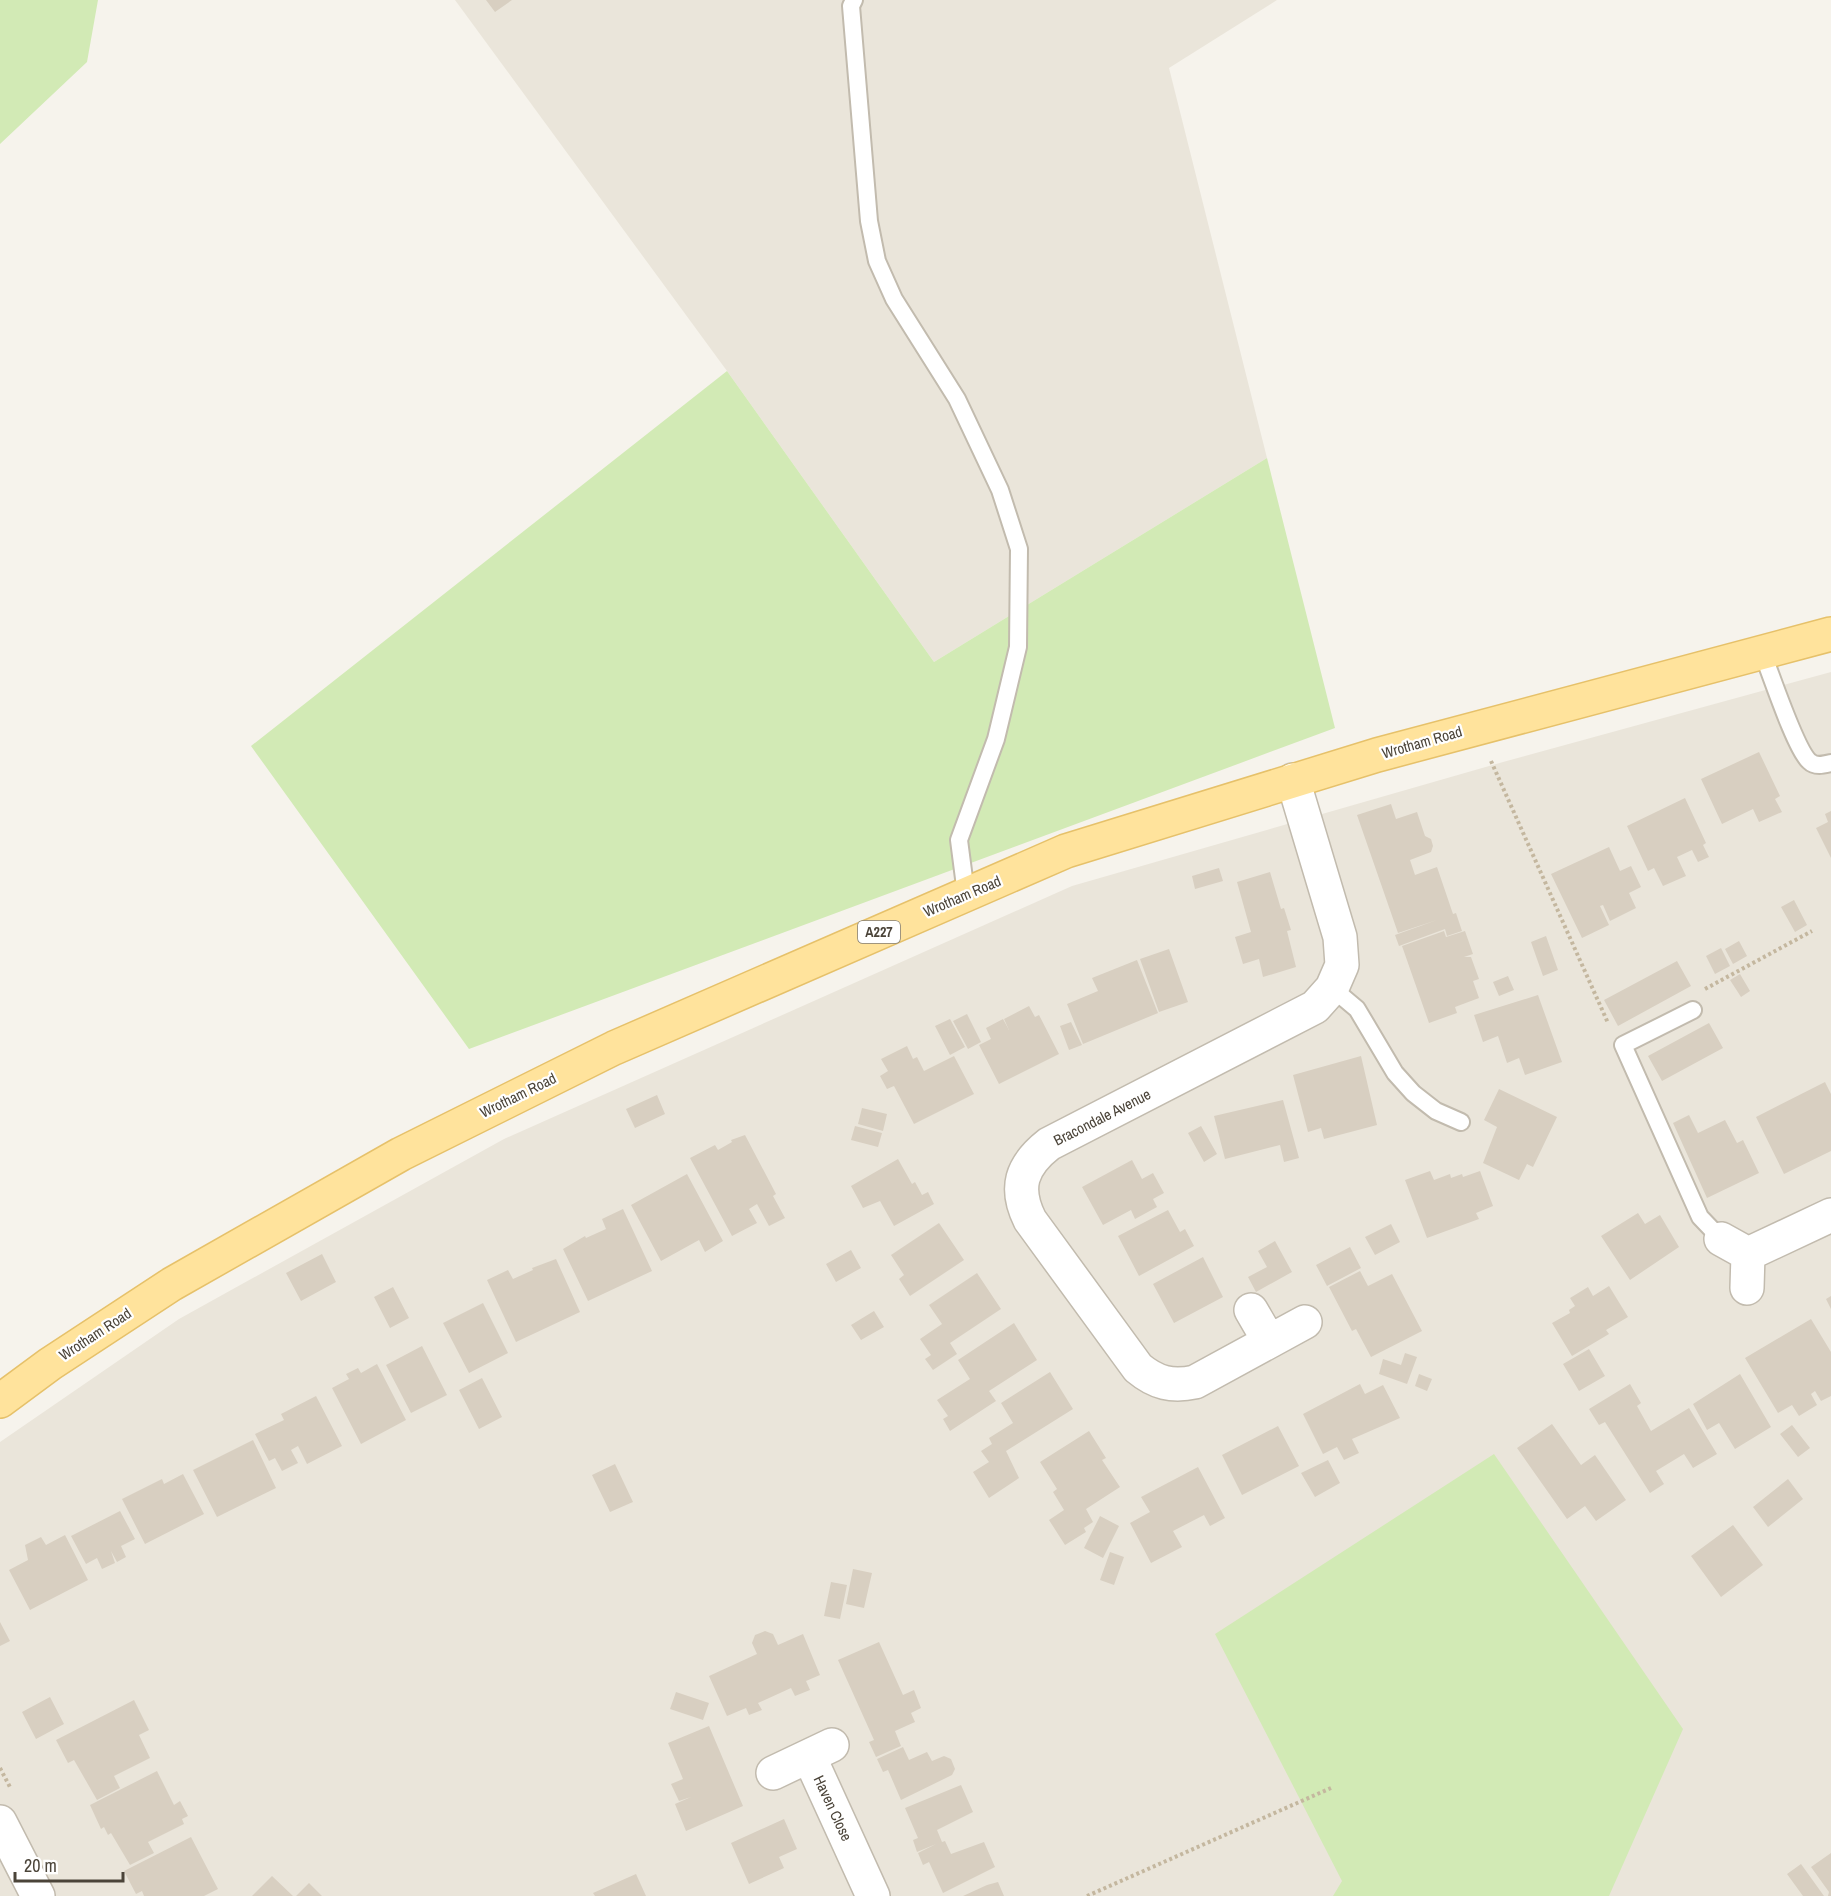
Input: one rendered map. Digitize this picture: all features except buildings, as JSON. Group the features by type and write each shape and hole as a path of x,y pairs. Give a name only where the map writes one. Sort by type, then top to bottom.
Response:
{"main road":[{"name":"Wrotham Road","path":"0,1401 50,1364 172,1284 401,1154 614,1048 1066,851 1293,780 1476,727 1831,634"}],"street":[{"name":"Bracondale Avenue","path":"1293,780 1340,937 1342,965 1332,988 1315,1007 1049,1144 1036,1154 1026,1167 1021,1186 1022,1203 1030,1220 1138,1368 1151,1379 1179,1386 1195,1382 1305,1322"},
{"path":"1747,1288 1734,1246 1831,1215"},
{"path":"1251,1310 1269,1341"},
{"name":"Haven Close","path":"772,1773 820,1751 873,1896"},
{"path":"0,1822 38,1896"}],"lane":[{"path":"852,2 868,221 878,261 900,309 957,399 1000,490 1019,549 1018,647 996,739 959,840 966,894"},
{"path":"1762,652 1799,745 1808,760 1815,765 1831,763"},
{"path":"1332,988 1357,1009 1395,1073 1413,1093 1436,1111 1461,1122"},
{"path":"1693,1010 1623,1045 1700,1217 1734,1246"}],"path":[{"path":"1476,727 1611,1029 1623,1045"},
{"path":"1693,1010 1694,995 1812,931"},
{"path":"1086,1896 1331,1788"}],"shaded area":[{"path":"455,0 1277,0 1169,68 1267,458 934,662 727,371"},
{"path":"1831,672 1831,1896 0,1896 0,1442 179,1319 504,1139 1072,886 1503,762"}],"green space":[{"path":"0,0 98,0 87,62 0,144"},
{"path":"727,371 934,662 1267,458 1335,728 469,1049 251,746"},
{"path":"1494,1454 1683,1729 1609,1896 1333,1896 1342,1881 1215,1634"}]}
